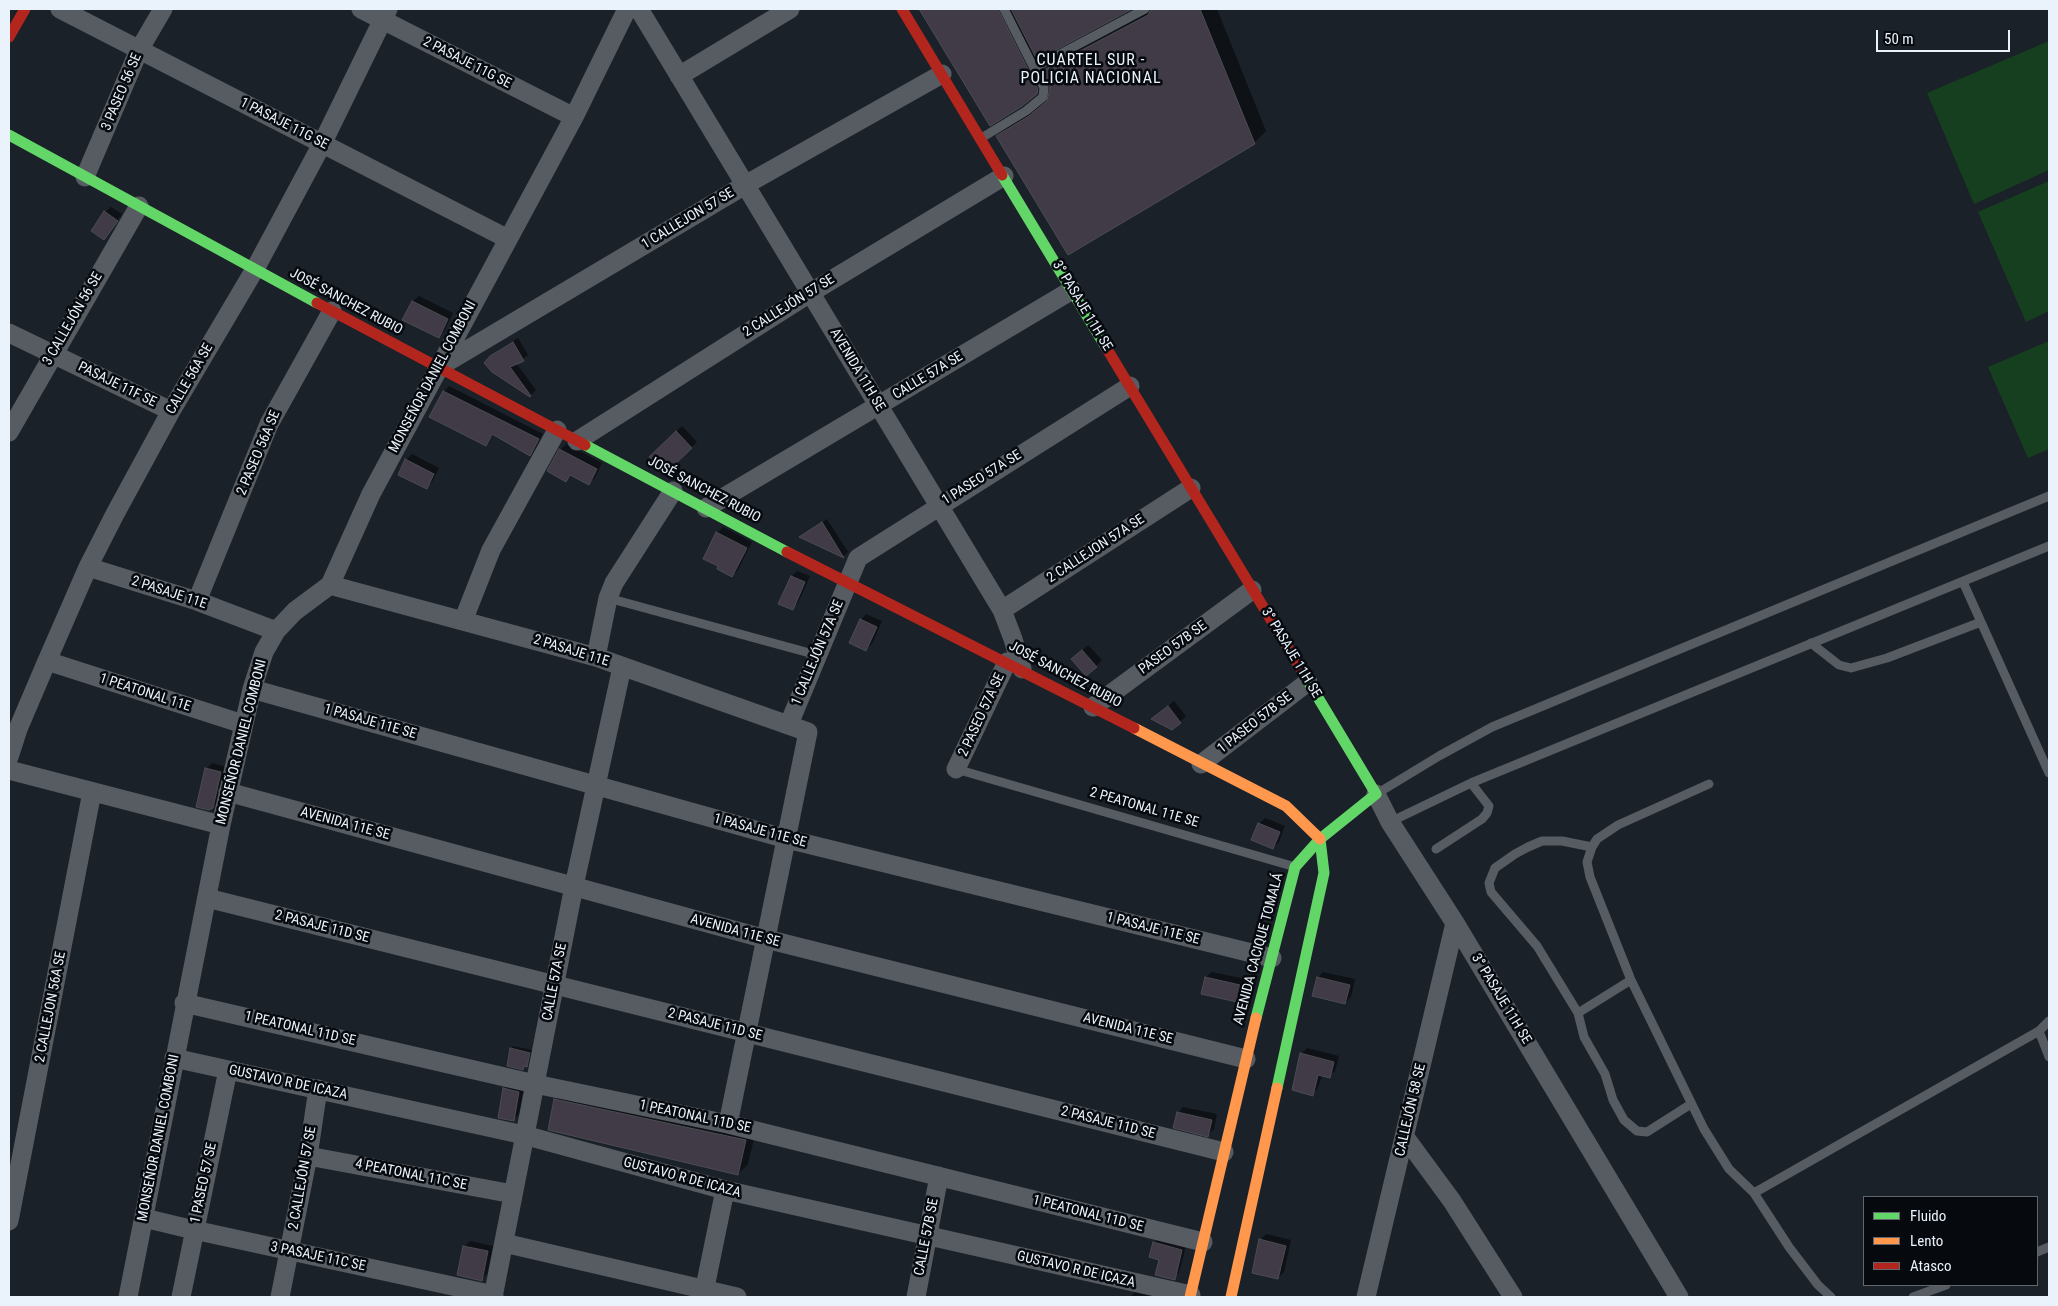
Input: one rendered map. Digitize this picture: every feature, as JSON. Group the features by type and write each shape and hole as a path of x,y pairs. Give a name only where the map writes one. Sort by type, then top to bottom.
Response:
{"main road":[{"path":"9,37 25,9"},
{"name":"3° PASAJE 11H SE","path":"902,9 1376,794"},
{"name":"JOSÉ SANCHEZ RUBIO","path":"9,135 437,368 847,582 1286,806 1320,839"},
{"path":"1231,1297 1320,872 1320,839 1376,794"},
{"name":"AVENIDA CACIQUE TOMALÁ","path":"1191,1296 1246,1059 1272,958 1300,868 1320,839"}],"street":[{"name":"1 PASAJE 11G SE","path":"60,9 508,239"},
{"name":"3 PASEO 56 SE","path":"85,177 140,50 163,9"},
{"name":"2 PASAJE 11G SE","path":"361,9 385,14 574,117"},
{"name":"MONSEÑOR DANIEL COMBONI","path":"128,1297 220,825 243,724 264,652 276,631 294,611 330,585 371,494 437,368 574,117 627,9"},
{"name":"AVENIDA 11H SE","path":"639,9 1002,610 1013,639 1014,666"},
{"path":"679,76 790,9"},
{"name":"CALLE 56A SE","path":"9,757 18,730 88,567 171,411 255,269 322,144 385,14"},
{"name":"1 CALLEJON 57 SE","path":"437,368 745,185 942,74"},
{"name":"2 CALLEJÓN 57 SE","path":"577,441 810,292 1004,176"},
{"name":"3 CALLEJÓN 56 SE","path":"9,432 139,206"},
{"name":"CALLE 57A SE","path":"706,508 1072,290"},
{"name":"2 PASEO 56A SE","path":"197,601 269,424 332,311"},
{"name":"PASAJE 11F SE","path":"9,333 171,411"},
{"name":"1 PASEO 57A SE","path":"847,582 858,558 938,505 1130,386"},
{"path":"463,621 492,550 557,430"},
{"name":"2 CALLEJON 57A SE","path":"1002,610 1191,488"},
{"path":"596,656 608,598 614,583 673,491"},
{"name":"2 PASAJE 11E","path":"88,567 197,601 276,631"},
{"name":"1 CALLEJÓN 57A SE","path":"789,724 847,582"},
{"name":"2 PASAJE 11E","path":"330,585 596,656 622,667 808,732 788,839"},
{"name":"PASEO 57B SE","path":"1093,707 1252,590"},
{"name":"1 PEATONAL 11E","path":"47,661 243,724"},
{"name":"2 PASEO 57A SE","path":"956,769 1014,666"},
{"name":"CALLE 57A SE","path":"493,1296 574,886 622,667"},
{"name":"1 PASEO 57B SE","path":"1201,764 1308,682"},
{"name":"1 PASAJE 11E SE","path":"252,689 788,839 1272,958"},
{"path":"9,770 220,825"},
{"name":"2 CALLEJON 56A SE","path":"9,1221 92,792"},
{"name":"AVENIDA 11E SE","path":"228,792 766,939 1246,1059"},
{"name":"3° PASAJE 11H SE","path":"1376,794 1390,822 1456,923 1679,1297"},
{"path":"728,1124 788,839"},
{"name":"2 PASAJE 11D SE","path":"207,898 1224,1152"},
{"name":"CALLEJÓN 58 SE","path":"1366,1297 1456,923"},
{"name":"1 PEATONAL 11D SE","path":"184,1003 535,1084 728,1124 1203,1242"},
{"name":"GUSTAVO R DE ICAZA","path":"174,1058 524,1136 725,1190 1191,1296"},
{"name":"1 PASEO 57 SE","path":"181,1297 228,1070"},
{"name":"2 CALLEJÓN 57 SE","path":"280,1297 308,1156 318,1089"},
{"path":"1405,1137 1452,1201 1512,1297"},
{"name":"4 PEATONAL 11C SE","path":"308,1156 513,1194"},
{"name":"CALLE 57B SE","path":"916,1297 939,1176"},
{"path":"704,1293 725,1190"},
{"name":"3 PASAJE 11C SE","path":"144,1218 493,1296"},
{"path":"504,1243 704,1293 737,1297"}],"lane":[{"path":"980,138 1026,111 1043,97 1044,88 1004,9"},
{"path":"1034,68 1145,9"},
{"path":"1376,794 1492,727 2049,496"},
{"path":"1390,822 1471,783 2049,546"},
{"path":"1962,582 2049,773"},
{"path":"608,598 817,655"},
{"path":"1811,643 1839,665 1851,668 1887,658 1981,622"},
{"name":"2 PEATONAL 11E SE","path":"956,769 1300,868"},
{"path":"1436,849 1482,819 1487,813 1489,806 1471,783"},
{"path":"1710,784 1618,825 1597,839 1587,862 1590,877 1630,980 1704,1129 1729,1169 1754,1193 1789,1247 1818,1285 1831,1297"},
{"path":"1592,847 1562,841 1542,841 1514,854 1496,868 1489,882 1491,892 1537,946 1578,1013 1584,1037 1605,1074 1613,1100 1624,1120 1637,1131 1647,1132 1692,1104"},
{"path":"1578,1013 1630,980"},
{"path":"1754,1193 2039,1031 2049,1021"},
{"path":"2039,1031 2049,1057"},
{"path":"1913,1297 1943,1286"}],"green space":[{"path":"2049,41 2049,170 1974,204 1927,93"},
{"path":"2049,181 2049,311 2026,322 1978,212"},
{"path":"2049,341 2049,449 2028,458 1988,367"}],"building":[{"path":"919,9 998,9 1038,89 1037,94 990,126"},
{"path":"1011,9 1132,9 1037,60"},
{"path":"1151,9 1200,9 1255,144 1068,255 996,136 1029,116 1047,101 1050,88 1042,71 1148,15"},
{"path":"104,211 118,221 104,240 91,231"},
{"path":"412,301 448,319 439,338 402,320"},
{"path":"513,342 524,361 510,367 530,397 492,372 484,363 490,356"},
{"path":"443,391 539,439 530,456 492,434 486,446 429,417"},
{"path":"676,431 692,448 670,469 649,457"},
{"path":"559,449 597,469 589,485 570,475 566,482 547,471"},
{"path":"405,459 434,474 427,489 398,475"},
{"path":"822,522 844,558 799,537"},
{"path":"716,532 747,548 732,577 717,569 718,566 703,559"},
{"path":"791,576 805,582 793,610 778,604"},
{"path":"860,619 877,627 866,651 849,643"},
{"path":"1082,650 1097,667 1086,676 1071,659"},
{"path":"1168,706 1181,723 1172,730 1151,719"},
{"path":"205,768 221,772 213,808 209,810 196,807"},
{"path":"1258,823 1280,832 1273,849 1251,840"},
{"path":"1205,977 1240,985 1237,1002 1201,994"},
{"path":"1317,977 1350,985 1345,1004 1312,996"},
{"path":"510,1048 530,1053 527,1067 524,1066 523,1070 507,1066"},
{"path":"1300,1053 1334,1062 1330,1078 1318,1075 1313,1096 1292,1090"},
{"path":"503,1088 519,1092 514,1121 498,1118"},
{"path":"554,1099 746,1140 738,1175 548,1130"},
{"path":"1177,1112 1212,1120 1208,1137 1173,1128"},
{"path":"1259,1239 1286,1246 1278,1279 1252,1273"},
{"path":"1153,1242 1182,1250 1175,1280 1155,1275 1159,1260 1149,1257"},
{"path":"463,1246 488,1251 482,1281 457,1275"}],"traffic: fast":[{"path":"9,135 317,303"},
{"path":"1002,175 1107,349"},
{"path":"585,445 787,552"},
{"path":"1256,1018 1295,867 1320,839 1376,794 1305,676"},
{"path":"1277,1088 1324,873 1320,839"}],"traffic: slow":[{"path":"1134,728 1286,806 1320,839"},
{"path":"1190,1297 1256,1018"},
{"path":"1231,1297 1277,1088"}],"traffic: jam":[{"path":"9,37 25,9"},
{"path":"902,9 1002,175"},
{"path":"317,303 585,445"},
{"path":"1107,349 1305,676"},
{"path":"787,552 1134,728"}],"district":[{"name":"CUARTEL SUR - POLICIA NACIONAL","path":"1091,70"}]}
